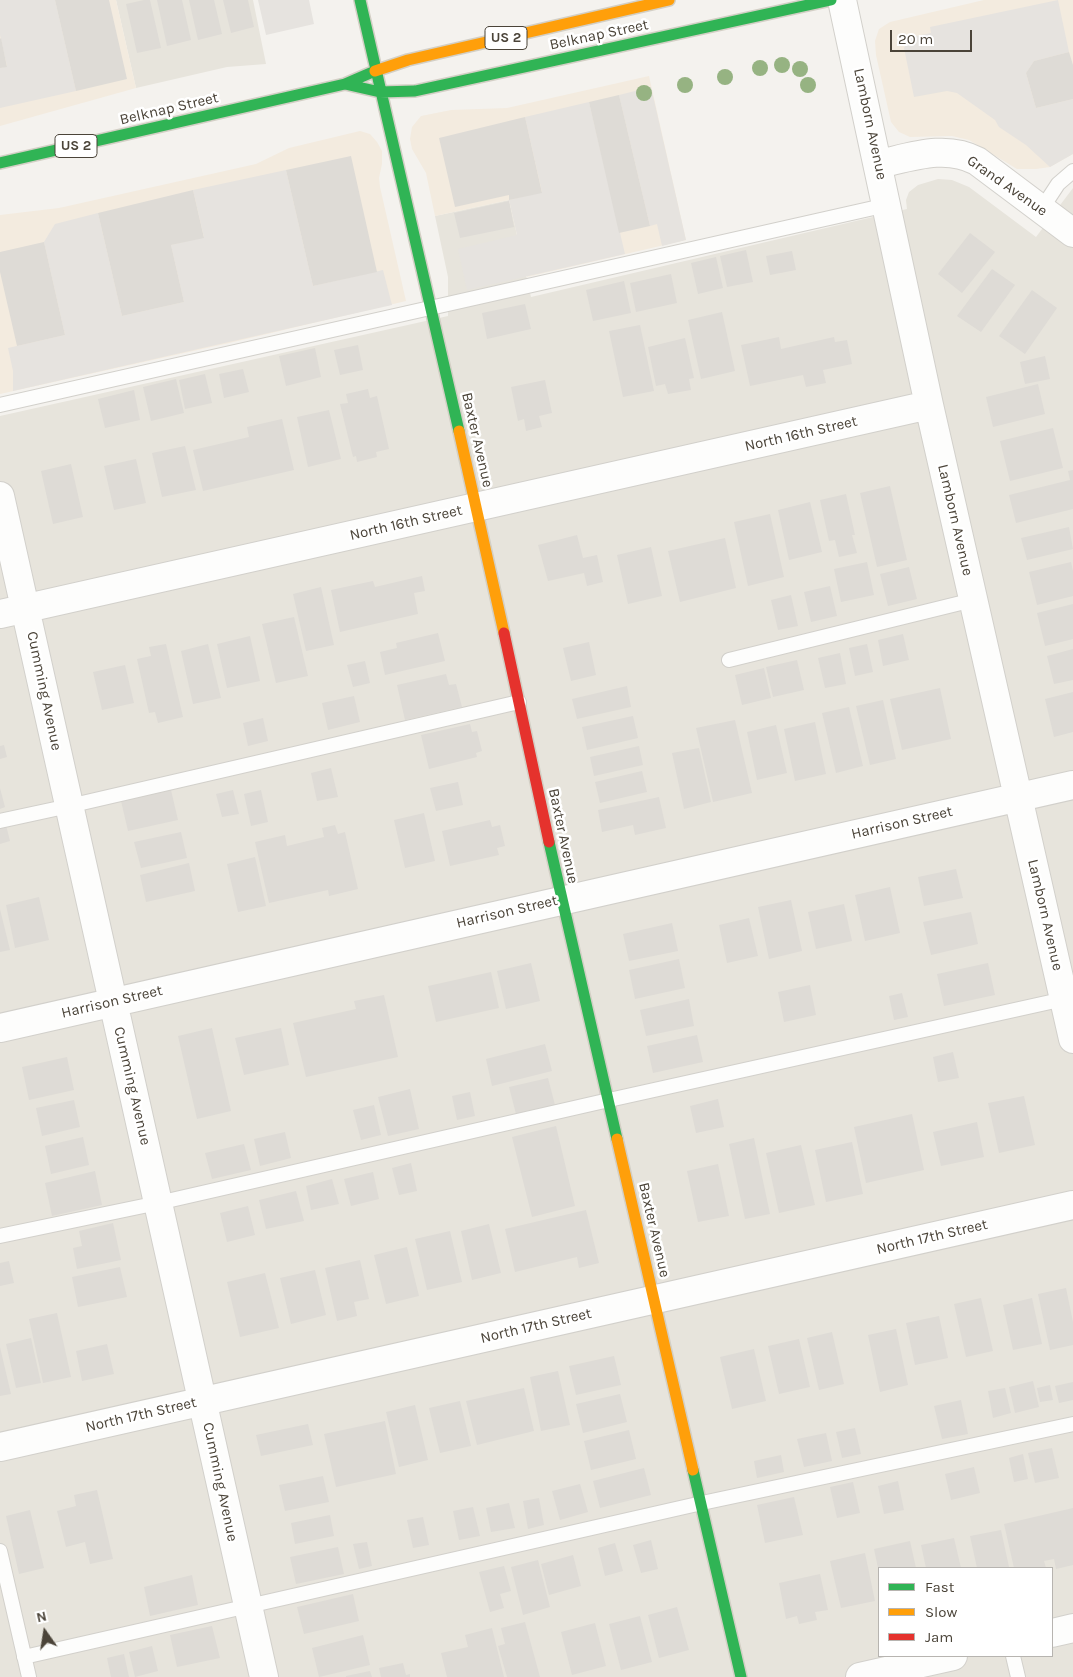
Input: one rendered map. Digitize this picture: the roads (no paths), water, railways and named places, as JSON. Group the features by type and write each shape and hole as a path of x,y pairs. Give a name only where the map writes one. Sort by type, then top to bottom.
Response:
{"main road":[{"name":"Baxter Avenue","path":"360,0 476,507 562,900 741,1677"},
{"name":"Belknap Street","path":"0,163 345,84 376,70 408,60 669,0"},
{"name":"Belknap Street","path":"345,84 381,93 396,94 416,91 831,0"}],"street":[{"name":"Lamborn Avenue","path":"842,0 879,164 929,405 1073,1039"},
{"name":"Grand Avenue","path":"879,164 934,153 959,154 977,161 1073,233"},
{"name":"North 16th Street","path":"13,611 929,405"},
{"name":"Cumming Avenue","path":"0,496 13,611 69,806 264,1677"},
{"name":"Harrison Street","path":"0,1028 1073,785"},
{"name":"North 17th Street","path":"0,1447 1073,1205"},
{"path":"1053,1633 1073,1628"},
{"path":"860,1677 949,1657"}],"lane":[{"path":"1041,210 1058,184 1073,171"},
{"path":"0,405 888,206"},
{"path":"730,660 974,600"},
{"path":"0,820 69,806 519,702"},
{"path":"0,1236 158,1203 1064,999"},
{"path":"24,1657 702,1503 1073,1424"},
{"path":"0,1551 29,1677"},
{"path":"1013,1657 1018,1677"}]}
